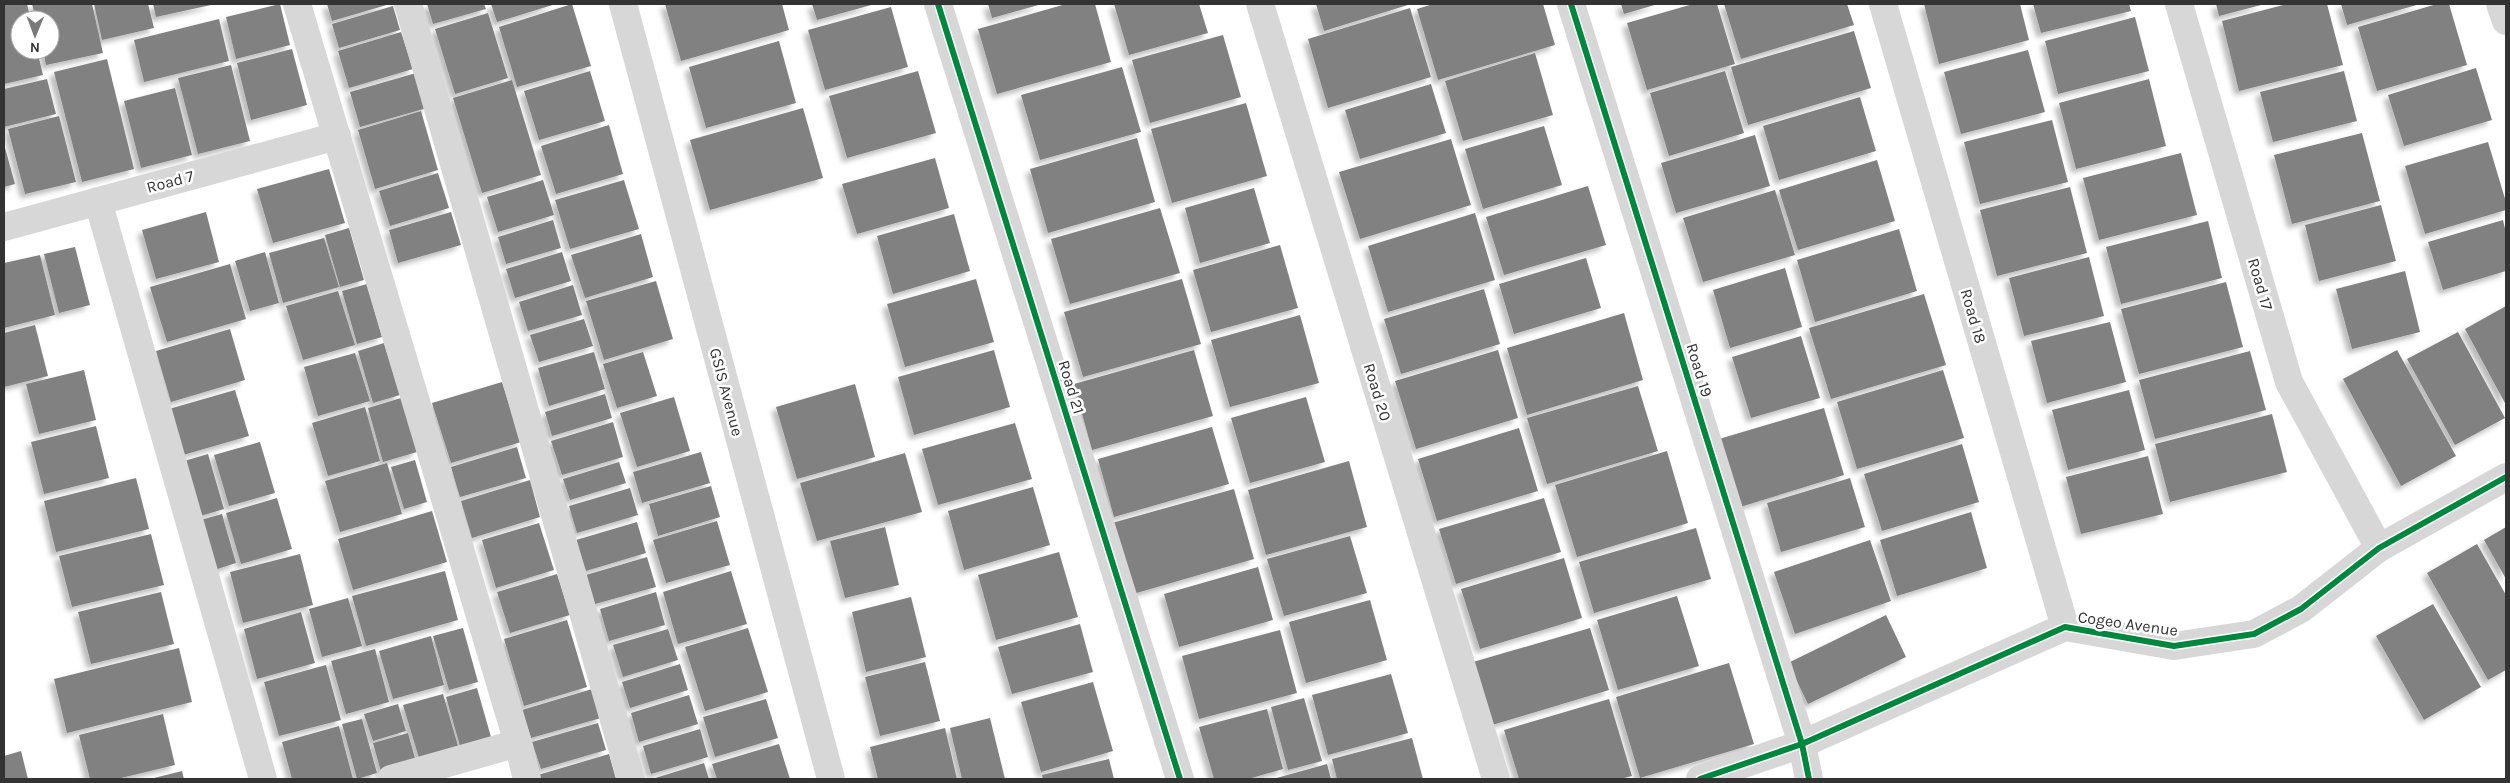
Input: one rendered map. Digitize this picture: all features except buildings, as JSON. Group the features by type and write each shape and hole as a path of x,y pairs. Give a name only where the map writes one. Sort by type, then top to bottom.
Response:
{"street":[{"path":"297,4 518,743 527,779"},
{"path":"408,4 631,779"},
{"name":"GSIS Avenue","path":"623,4 831,779"},
{"name":"Road 21","path":"938,4 1180,779"},
{"name":"Road 20","path":"1260,4 1496,779"},
{"name":"Road 19","path":"1571,4 1802,744 1809,779"},
{"name":"Road 18","path":"1883,4 2065,628"},
{"name":"Road 17","path":"2179,4 2289,382 2379,548"},
{"path":"2500,4 2506,21"},
{"name":"Road 7","path":"4,227 337,136"},
{"path":"98,201 263,779"},
{"name":"Cogeo Avenue","path":"1700,779 1802,744 2065,628 2174,646 2254,634 2301,609 2379,548 2506,477"},
{"path":"391,779 518,743"}],"cycle path":[{"path":"938,4 1180,779"},
{"path":"1571,4 1802,744 1809,779"},
{"path":"1700,779 1802,744 2065,627 2174,646 2254,634 2301,609 2379,548 2506,477"}]}
